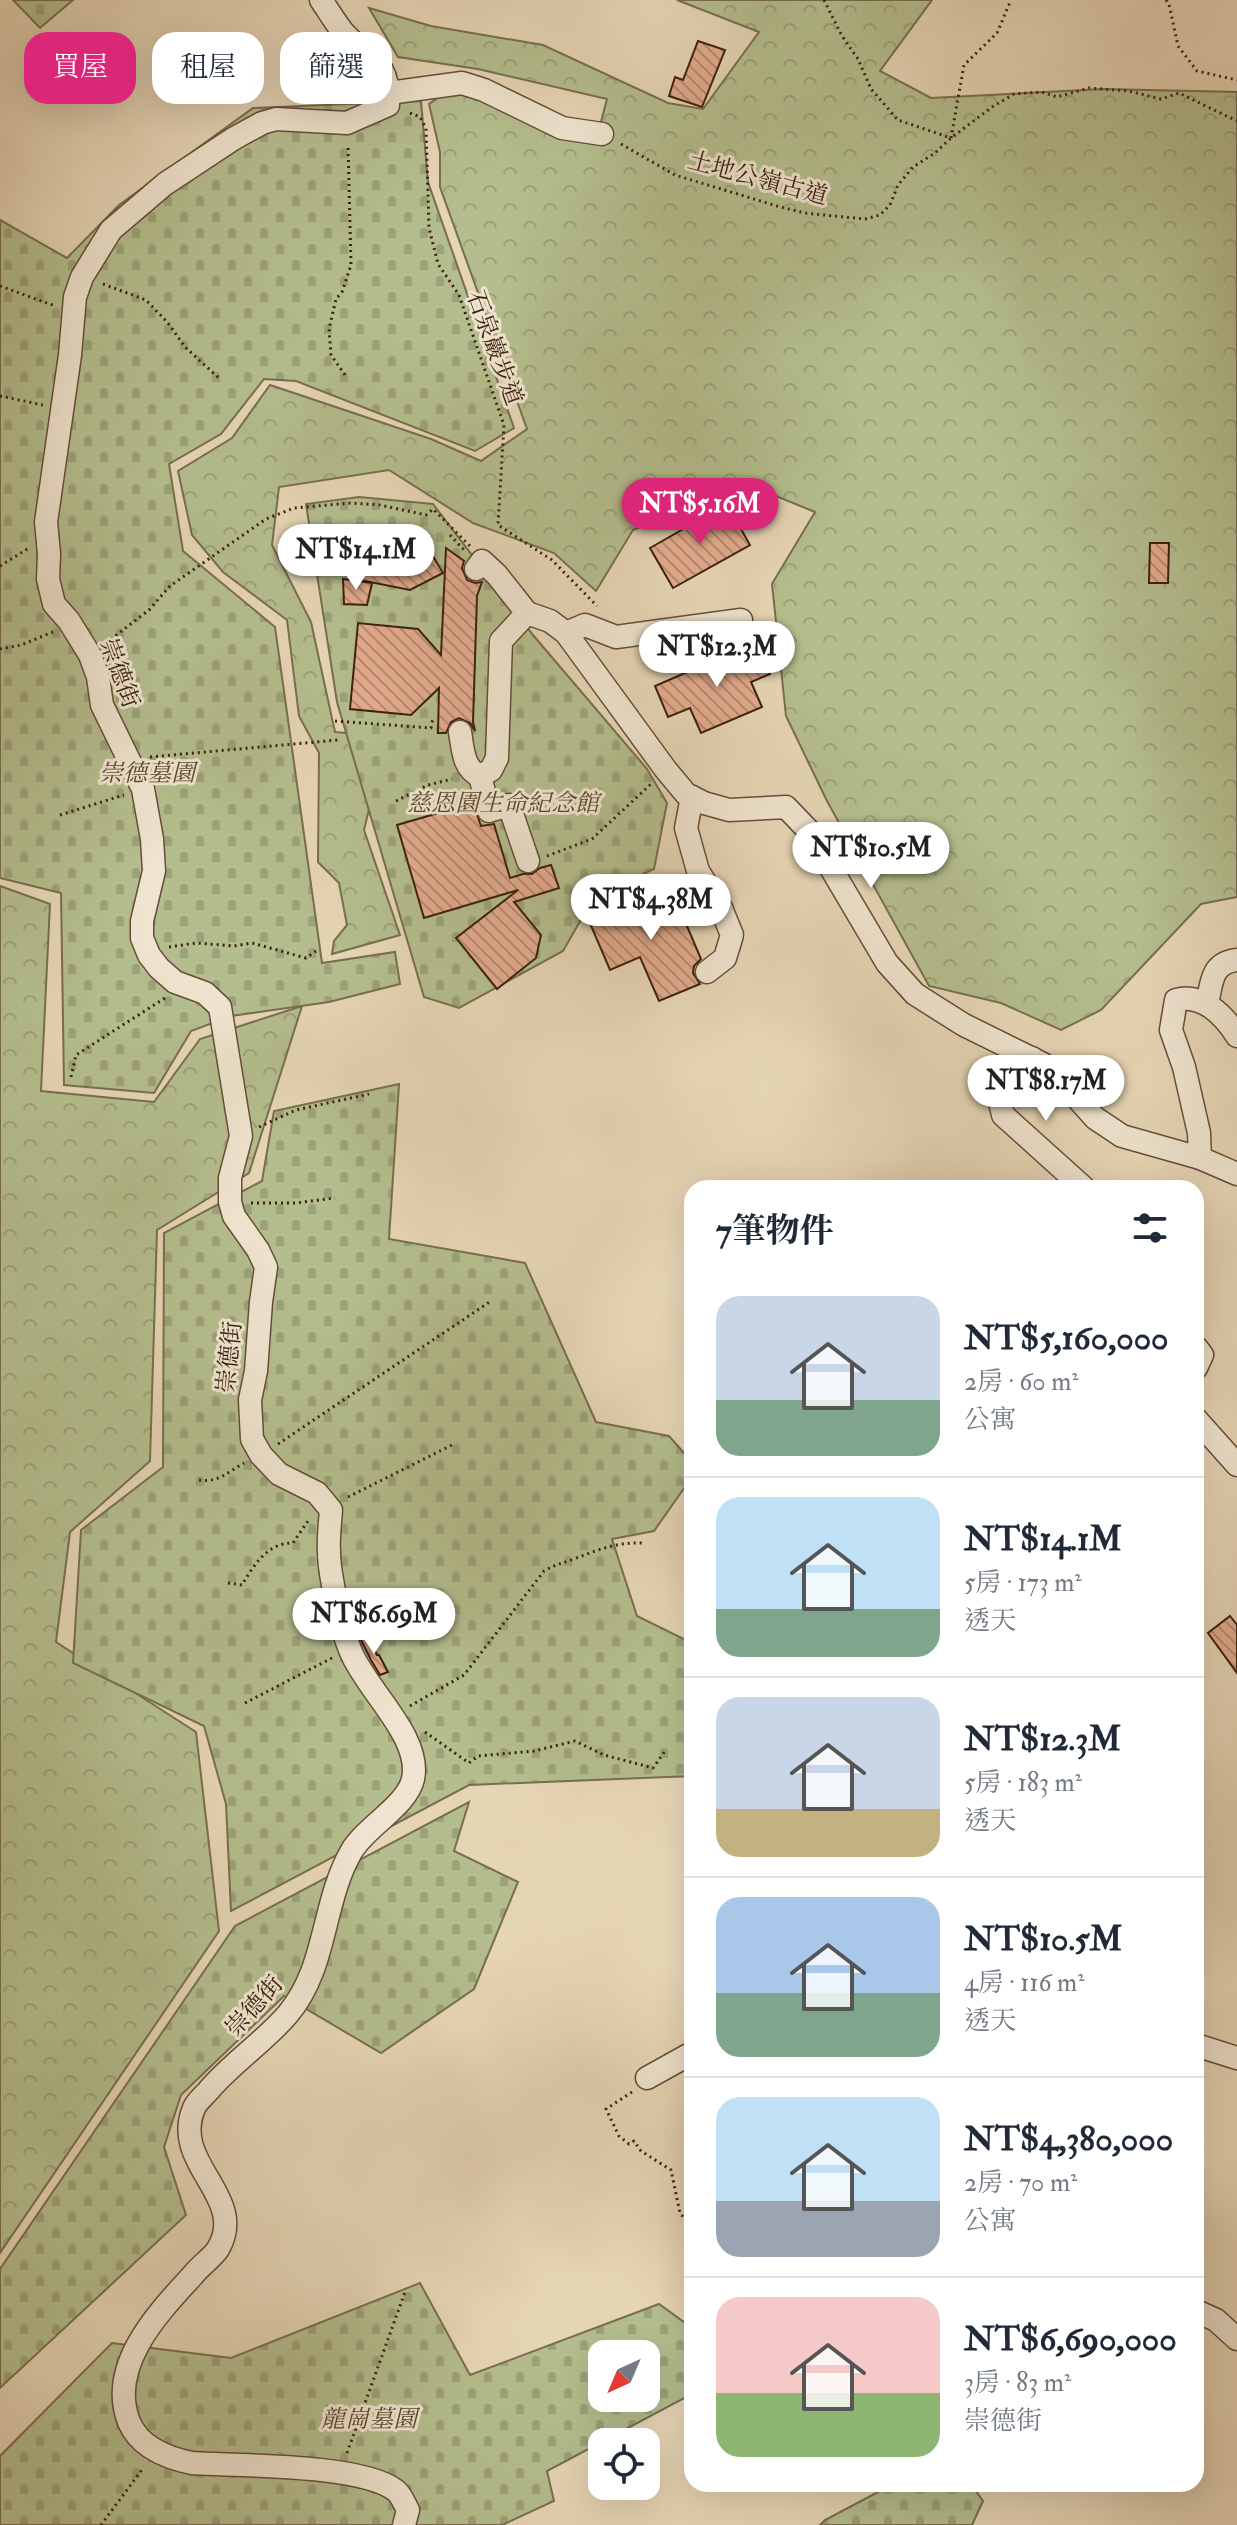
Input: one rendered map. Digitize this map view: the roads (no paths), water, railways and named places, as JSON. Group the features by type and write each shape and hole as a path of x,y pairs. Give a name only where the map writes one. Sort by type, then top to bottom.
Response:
{"street":[{"path":"321,0 343,32"},
{"name":"崇德街","path":"392,91 426,90 462,83 484,90 562,128 602,134"},
{"name":"崇德街","path":"371,104 347,123 276,119 262,123 165,184 111,230 82,277 75,297 46,538 48,579 54,604 69,621 90,655 98,677 102,705 143,789 154,871 142,921 142,938 159,968 175,982 205,993 220,1007 241,1136 230,1178 230,1202 234,1216 266,1267 256,1371 250,1400 251,1460 339,1504 329,1553 330,1568 349,1646 366,1681 407,1740 414,1760 413,1782 403,1797 353,1849 338,1876 311,1979 299,1998 288,2014 195,2106 189,2130 195,2157 223,2203 226,2226 218,2249 170,2301 132,2353 126,2374 126,2414 132,2428 156,2451 170,2459 340,2472 380,2481 398,2492 408,2510 404,2525"},
{"path":"472,557 482,561 497,575 527,613 576,629 616,637 741,620"},
{"path":"480,776 491,770 497,758 501,641 527,613"},
{"path":"576,629 666,770 686,794 729,810 786,807 809,831 887,963 915,994 964,1025 1032,1058 1061,1080 1095,1118 1122,1136 1200,1158 1237,1174"},
{"path":"460,732 468,767 480,776 489,811 509,805 528,861"},
{"path":"692,797 686,828 698,871 721,908 732,935 725,958 707,972"},
{"path":"1207,1004 1215,971 1223,962 1237,960"},
{"path":"1200,1158 1199,1133 1184,1067 1171,1030 1176,1000 1188,997 1207,1004 1230,1025 1237,1036"},
{"path":"1032,1058 999,1098 1003,1115 1075,1180"},
{"path":"1204,1428 1237,1465"},
{"path":"1204,2048 1237,2058"},
{"path":"647,2078 684,2057"},
{"path":"1204,2315 1216,2320 1237,2339"}],"park label":[{"name":"崇德墓園","path":"147,773"},
{"name":"慈恩園生命紀念館","path":"503,803"},
{"name":"龍崗墓園","path":"369,2419"}]}
